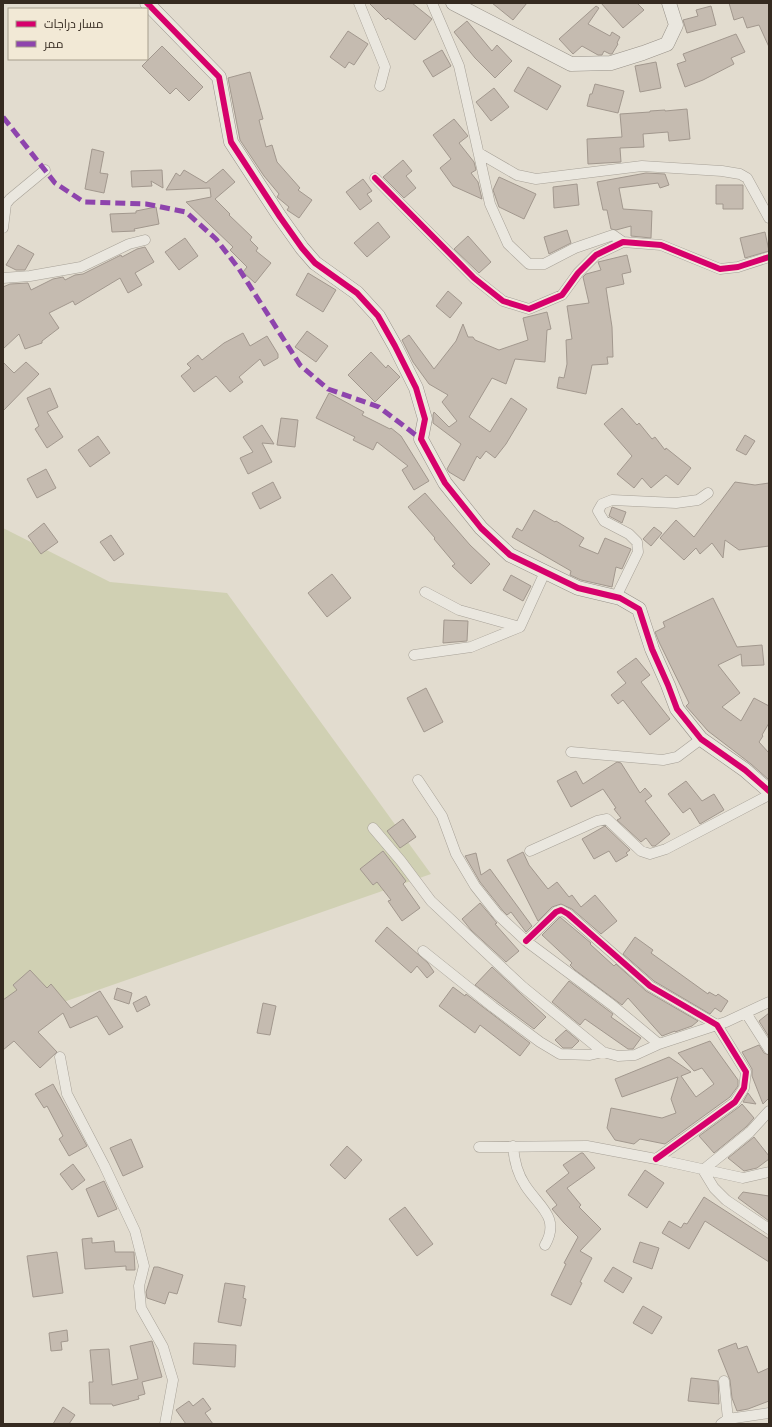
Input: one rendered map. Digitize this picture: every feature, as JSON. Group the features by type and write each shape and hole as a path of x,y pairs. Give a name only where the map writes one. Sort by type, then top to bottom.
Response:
{"street":[{"path":"147,3 218,77 232,142 297,241 315,263 357,293 378,316 416,388 425,418 421,439 445,483 481,528 510,555 578,588 620,598 639,609 652,650 677,709 701,739 745,770 769,791"},
{"path":"359,3 385,67 380,86"},
{"path":"432,3 459,66 490,204 508,244 529,264 544,264 575,248 613,235 623,242"},
{"path":"453,3 570,64 610,63 667,44 676,25 669,3"},
{"path":"479,153 517,175 536,179 642,166 722,171 740,174 747,178 769,218"},
{"path":"3,228 6,204 45,170"},
{"path":"374,178 474,278 503,301 529,309 562,295 578,273 596,255 623,242 661,245 720,269 738,267 769,257"},
{"path":"3,278 30,276 81,267 129,244 145,240"},
{"path":"616,597 638,552 637,542 628,534 604,521 598,512 602,504 612,500 676,503 698,500 708,493"},
{"path":"414,655 471,647 520,627 545,572"},
{"path":"426,592 459,610 520,627"},
{"path":"571,752 662,760 676,757 701,739"},
{"path":"418,780 442,816 456,854 475,886 498,915 526,941 612,1005 659,1044"},
{"path":"530,851 597,821 607,820 642,851 650,854 666,850 769,795"},
{"path":"373,828 431,901 523,987 603,1052 618,1056 635,1054 659,1044 718,1025 769,1002"},
{"path":"526,941 556,912 561,910 568,914 650,986 718,1025 746,1072 744,1088 735,1102 656,1159"},
{"path":"423,951 493,1007 540,1042 560,1054 590,1055 603,1052"},
{"path":"746,1013 769,1049"},
{"path":"60,1057 67,1094 104,1165 135,1231 144,1266 138,1286 141,1308 162,1347 173,1380 166,1424"},
{"path":"703,1170 750,1132 769,1111"},
{"path":"513,1146 514,1157 520,1177 525,1186 548,1215 550,1230 545,1245"},
{"path":"478,1147 587,1146 743,1178 769,1172"},
{"path":"703,1170 714,1188 726,1200 769,1229"},
{"path":"724,1381 725,1421 769,1414"}],"green space":[{"path":"3,528 110,582 227,593 431,874 6,1022 3,1021"}],"building":[{"path":"369,3 412,3 432,19 415,40 388,18 386,20"},
{"path":"492,3 527,3 513,20"},
{"path":"601,3 637,3 644,10 623,28"},
{"path":"729,3 769,3 769,47 759,25 747,28 743,17 734,20"},
{"path":"596,6 599,8 588,24 610,36 612,32 620,37 617,43 618,44 612,54 604,51 602,55 598,55 582,46 573,54 559,39"},
{"path":"711,6 716,25 687,33 683,20 698,16 696,10"},
{"path":"467,21 492,51 497,45 512,61 495,78 475,58 454,32"},
{"path":"348,31 368,44 354,65 349,62 345,68 330,57"},
{"path":"736,34 745,52 731,58 734,64 703,80 685,87 677,64 686,61 683,54"},
{"path":"162,46 203,87 189,101 176,88 170,94 142,66"},
{"path":"442,50 451,66 433,77 423,61"},
{"path":"656,62 661,88 640,92 635,66"},
{"path":"528,67 561,86 547,110 514,91"},
{"path":"250,72 263,119 259,120 266,147 272,145 277,162 300,188 298,190 312,200 299,218 287,210 289,207 277,197 279,194 264,176 240,140 228,78"},
{"path":"595,84 624,91 618,113 587,106 590,94 592,94"},
{"path":"494,88 509,107 491,121 476,102"},
{"path":"687,109 690,139 669,141 668,132 643,134 644,147 620,148 621,162 588,164 587,139 622,137 620,114"},
{"path":"454,119 468,136 459,143 474,162 476,170 471,173 478,182 482,199 453,186 440,168 451,159 433,135"},
{"path":"92,149 104,152 100,173 108,174 104,193 85,189"},
{"path":"403,160 412,171 406,176 416,188 404,198 383,177"},
{"path":"223,169 235,182 215,199 252,237 250,240 258,248 256,251 271,263 255,283 243,272 247,267 230,250 233,247 186,202 211,197 210,188 166,190 176,173 180,176 184,170 206,183"},
{"path":"162,170 163,188 151,181 152,186 132,187 131,171"},
{"path":"646,173 665,174 669,185 660,188 658,183 619,188 623,209 652,211 651,238 631,236 631,226 616,230 611,229 607,210 603,210 597,182"},
{"path":"499,177 536,194 524,219 499,207 493,190"},
{"path":"363,179 372,191 367,194 372,201 360,210 346,192"},
{"path":"577,184 579,205 554,208 553,187"},
{"path":"716,185 743,185 743,209 723,209 723,204 716,204"},
{"path":"156,207 159,224 134,229 135,231 112,232 110,214 136,213 136,211"},
{"path":"378,222 390,237 367,257 354,243"},
{"path":"567,230 571,243 549,254 544,237"},
{"path":"765,232 769,251 745,258 740,238"},
{"path":"468,236 491,262 479,273 454,249"},
{"path":"185,238 198,256 179,270 165,252"},
{"path":"18,245 34,254 25,270 16,270 6,265"},
{"path":"145,247 154,262 135,273 142,285 128,293 120,278 75,305 73,301 49,313 59,328 42,341 42,343 25,349 19,334 3,349 3,287 10,284 28,283 31,290 53,279 63,277 65,280 75,275 83,274 121,255 122,257 137,249"},
{"path":"627,255 631,272 622,274 624,284 606,288 612,327 613,357 607,357 608,364 592,365 586,394 557,388 559,377 564,378 567,364 566,340 572,339 567,306 589,303 583,277 586,274 601,270 598,262"},
{"path":"308,273 336,290 323,312 296,295"},
{"path":"448,291 462,303 450,318 436,306"},
{"path":"547,312 551,329 547,330 545,362 515,359 506,384 492,378 469,417 490,432 511,398 527,409 506,444 495,458 486,451 480,459 477,456 464,481 449,472 447,469 461,444 433,423 434,412 449,427 457,421 442,402 448,395 429,384 413,362 402,340 409,335 434,369 456,341 463,324 468,337 473,337 475,340 499,350 528,340 523,318"},
{"path":"307,331 328,346 316,362 295,347"},
{"path":"243,333 250,346 267,336 278,354 278,358 264,366 260,359 239,377 243,382 230,392 216,376 194,392 181,376 191,368 187,364 198,355 202,360 224,343"},
{"path":"371,352 386,368 388,365 400,377 375,402 348,375"},
{"path":"3,362 14,373 26,362 39,374 3,411"},
{"path":"50,388 58,407 47,412 63,437 47,448 35,429 39,426 27,398"},
{"path":"329,393 364,412 362,415 390,429 391,428 401,436 429,481 414,490 402,470 408,466 377,442 373,450 353,440 355,437 316,418"},
{"path":"622,408 637,425 639,423 652,439 655,437 665,450 666,448 691,468 678,485 666,475 651,488 642,478 634,488 617,474 632,456 604,424"},
{"path":"281,418 298,420 295,447 277,445"},
{"path":"262,425 274,444 262,443 272,462 248,474 240,458 253,452 243,437"},
{"path":"745,435 755,441 746,455 736,450"},
{"path":"98,436 110,453 90,467 78,450"},
{"path":"46,469 56,488 37,498 27,479"},
{"path":"273,482 281,498 260,509 252,493"},
{"path":"735,482 755,485 769,483 769,546 739,550 725,540 723,558 712,543 700,554 696,548 684,560 660,538 676,520 694,537"},
{"path":"425,493 470,545 490,564 471,584 452,566 455,564 408,507"},
{"path":"612,507 626,512 622,523 609,516"},
{"path":"534,510 584,538 579,546 598,554 605,538 631,549 622,569 616,567 612,587 581,580 570,575 571,571 512,537 517,528 522,531"},
{"path":"44,523 58,542 41,554 28,536"},
{"path":"654,527 662,533 651,546 643,539"},
{"path":"111,535 124,554 114,561 100,542"},
{"path":"332,574 351,598 327,617 308,593"},
{"path":"511,575 531,586 523,601 503,590"},
{"path":"713,598 737,647 762,645 764,665 742,666 741,654 718,665 740,693 722,707 741,721 754,698 769,706 769,723 759,742 769,753 769,780 751,764 708,731 686,706 689,703 655,632 665,627 663,622"},
{"path":"444,620 468,621 467,641 443,643"},
{"path":"636,658 650,675 641,682 670,719 650,735 623,700 618,704 611,695 626,683 617,672"},
{"path":"426,688 443,722 424,732 407,698"},
{"path":"617,762 621,763 640,793 645,788 652,796 645,801 670,834 655,846 652,846 646,838 641,842 617,820 621,818 614,809 616,808 603,789 571,807 557,781 576,771 583,784"},
{"path":"686,781 702,801 714,794 724,810 700,824 690,808 683,813 668,794"},
{"path":"403,819 416,837 400,848 387,831"},
{"path":"605,826 630,850 626,853 628,855 616,862 609,851 594,859 582,839"},
{"path":"383,851 406,881 403,884 420,908 402,921 388,901 391,900 377,882 373,885 360,869"},
{"path":"523,852 529,865 548,889 557,882 569,897 572,895 581,907 595,895 617,921 601,934 572,909 561,904 552,907 538,921 507,860"},
{"path":"476,853 481,875 490,869 532,926 526,932 511,912 507,915 503,911 480,882 465,856"},
{"path":"480,903 497,923 495,924 519,951 506,962 471,930 462,919"},
{"path":"560,917 591,943 590,944 614,966 616,964 646,991 698,1021 692,1026 662,1036 628,998 622,1005 575,970 570,965 572,963 542,935"},
{"path":"387,927 428,963 434,972 427,978 417,966 411,973 375,941"},
{"path":"635,937 653,950 651,953 708,994 709,992 716,996 718,994 728,1001 721,1012 715,1008 710,1014 654,981 623,954"},
{"path":"492,967 546,1017 534,1029 475,985"},
{"path":"30,970 47,988 51,984 71,1008 100,991 123,1027 109,1035 97,1016 70,1028 63,1013 38,1032 57,1052 40,1068 14,1041 3,1050 3,1000 17,990 13,985"},
{"path":"569,981 613,1014 611,1017 641,1038 633,1049 628,1049 585,1019 580,1025 552,1002"},
{"path":"453,987 465,996 466,994 530,1043 520,1056 480,1025 475,1033 439,1006"},
{"path":"117,988 132,993 129,1004 114,999"},
{"path":"146,996 150,1005 137,1012 133,1003"},
{"path":"263,1003 276,1006 270,1035 257,1033"},
{"path":"769,1013 769,1037 759,1021"},
{"path":"566,1030 579,1041 572,1048 563,1048 555,1040"},
{"path":"710,1041 738,1080 738,1086 730,1097 665,1144 640,1139 634,1144 615,1140 607,1128 611,1108 662,1118 676,1113 671,1099 678,1077 622,1097 615,1079 669,1057 691,1072 681,1076 696,1097 714,1084 702,1068 694,1071 678,1053"},
{"path":"759,1045 764,1053 769,1055 769,1098 763,1104 752,1076 752,1069 742,1052"},
{"path":"53,1084 87,1146 69,1156 59,1139 63,1136 47,1106 44,1108 35,1094"},
{"path":"748,1093 756,1104 743,1102"},
{"path":"742,1104 754,1118 746,1127 714,1153 699,1136"},
{"path":"754,1137 769,1156 769,1159 757,1168 744,1171 728,1158"},
{"path":"131,1139 143,1167 123,1176 110,1148"},
{"path":"347,1146 362,1160 345,1179 330,1165"},
{"path":"583,1153 595,1168 567,1188 581,1205 579,1207 601,1229 580,1251 592,1258 571,1305 551,1295 566,1264 564,1263 578,1237 552,1209 557,1205 546,1191 569,1173 563,1165"},
{"path":"73,1164 85,1180 72,1190 60,1174"},
{"path":"645,1170 664,1183 647,1208 628,1195"},
{"path":"104,1181 117,1209 98,1217 86,1189"},
{"path":"743,1192 769,1196 769,1221 738,1198"},
{"path":"704,1197 769,1239 769,1262 705,1221 689,1249 662,1233 669,1221 681,1228 684,1223 687,1224"},
{"path":"405,1207 433,1244 417,1256 389,1219"},
{"path":"92,1238 92,1243 114,1241 115,1252 134,1252 135,1270 126,1270 126,1266 85,1269 82,1239"},
{"path":"640,1242 659,1248 652,1269 633,1262"},
{"path":"57,1252 63,1293 33,1297 27,1256"},
{"path":"154,1267 183,1275 177,1294 169,1292 165,1304 147,1298 146,1292"},
{"path":"613,1267 632,1278 623,1293 604,1281"},
{"path":"225,1283 245,1286 243,1298 246,1299 241,1326 218,1322"},
{"path":"643,1306 662,1317 652,1334 633,1323"},
{"path":"67,1330 68,1341 61,1342 62,1350 51,1351 49,1333"},
{"path":"152,1341 162,1377 142,1382 145,1394 138,1396 139,1399 113,1406 112,1404 90,1404 89,1382 93,1382 90,1350 109,1349 112,1385 138,1379 130,1346"},
{"path":"194,1343 236,1345 235,1367 193,1364"},
{"path":"736,1343 738,1349 747,1346 758,1373 769,1368 769,1401 748,1409 737,1411 732,1398 730,1380 718,1350"},
{"path":"691,1378 718,1381 719,1404 688,1401"},
{"path":"203,1398 211,1409 205,1413 213,1424 186,1424 176,1410 189,1401 193,1406"},
{"path":"63,1407 75,1415 69,1424 53,1424"}],"marked path":[{"path":"3,117 55,183 84,202 146,204 186,212 216,239 239,269 300,365 328,389 379,407 421,439"}],"cycle path":[{"path":"147,3 219,77 231,142 302,248 315,263 357,293 378,316 416,388 425,419 421,439 445,483 481,528 510,555 578,588 620,598 639,609 652,649 677,709 701,739 745,770 769,791"},
{"path":"375,178 474,278 503,301 529,309 562,295 578,273 596,255 623,242 661,245 720,269 738,267 769,257"},
{"path":"526,941 556,912 561,910 568,914 650,986 717,1025 746,1072 744,1088 735,1102 656,1159"}]}
